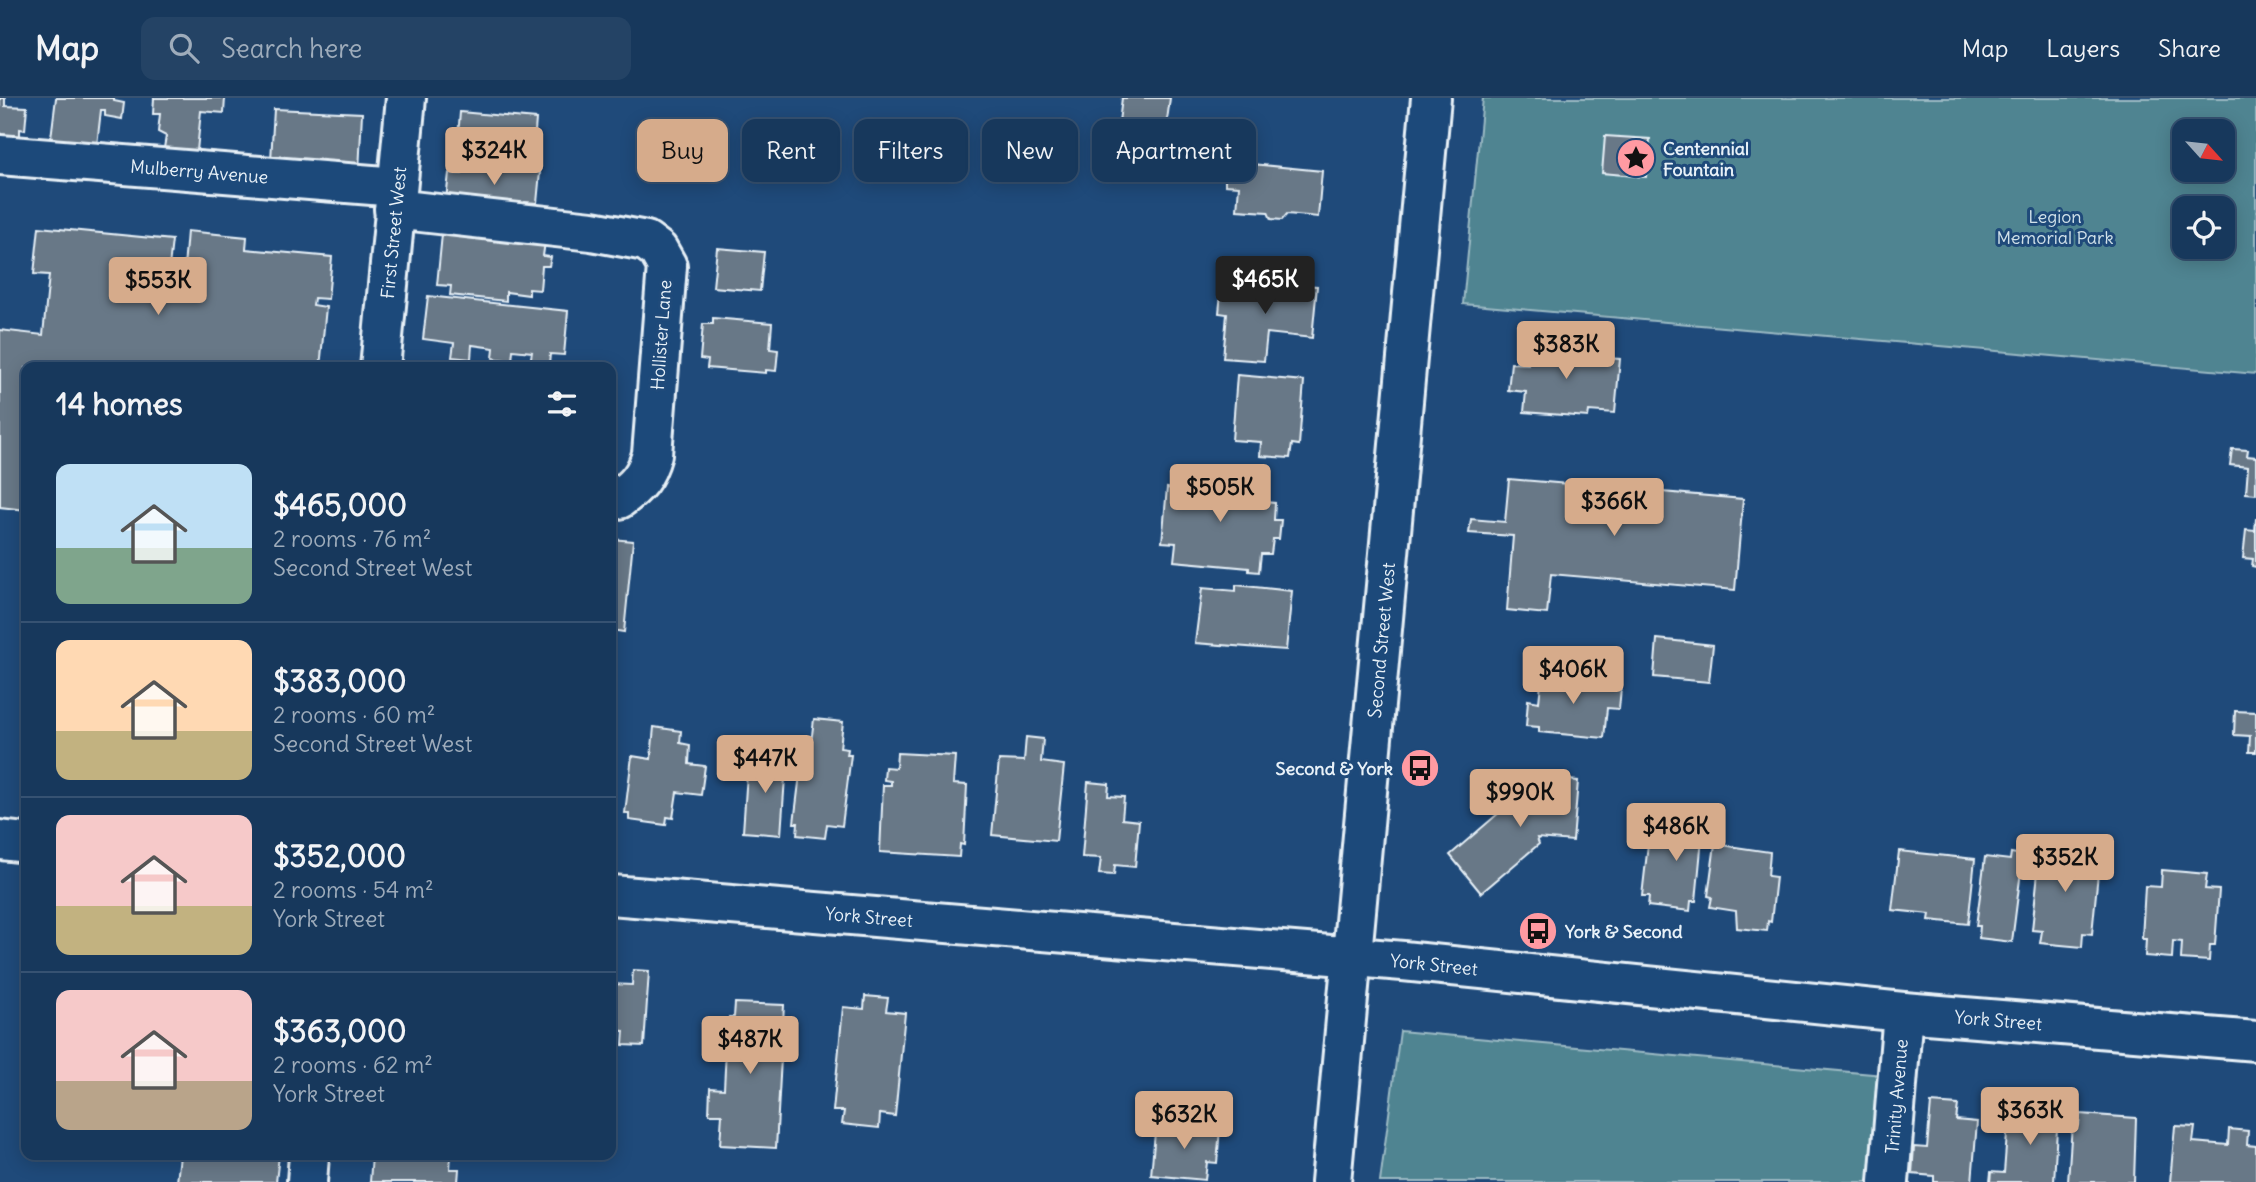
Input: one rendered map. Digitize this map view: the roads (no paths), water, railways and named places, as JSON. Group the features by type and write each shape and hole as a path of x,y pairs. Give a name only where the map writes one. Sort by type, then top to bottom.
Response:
{"street":[{"name":"First Street West","path":"381,362 406,98"},
{"name":"Second Street West","path":"1331,1182 1431,98"},
{"name":"Mulberry Avenue","path":"0,155 396,198"},
{"name":"Hollister Lane","path":"396,198 646,241 658,250 667,265 652,454 648,470 638,485 619,499 616,497"},
{"path":"0,840 21,842"},
{"name":"York Street","path":"616,895 1351,959 1402,961 1903,1012 2256,1041"},
{"name":"Trinity Avenue","path":"1889,1182 1903,1012"},
{"path":"307,1182 309,1160"}],"place":[{"name":"Centennial Fountain","path":"1636,158"},
{"name":"Second & York","path":"1420,768"},
{"name":"York & Second","path":"1538,931"}],"park label":[{"name":"Legion Memorial Park","path":"2055,226"}]}
